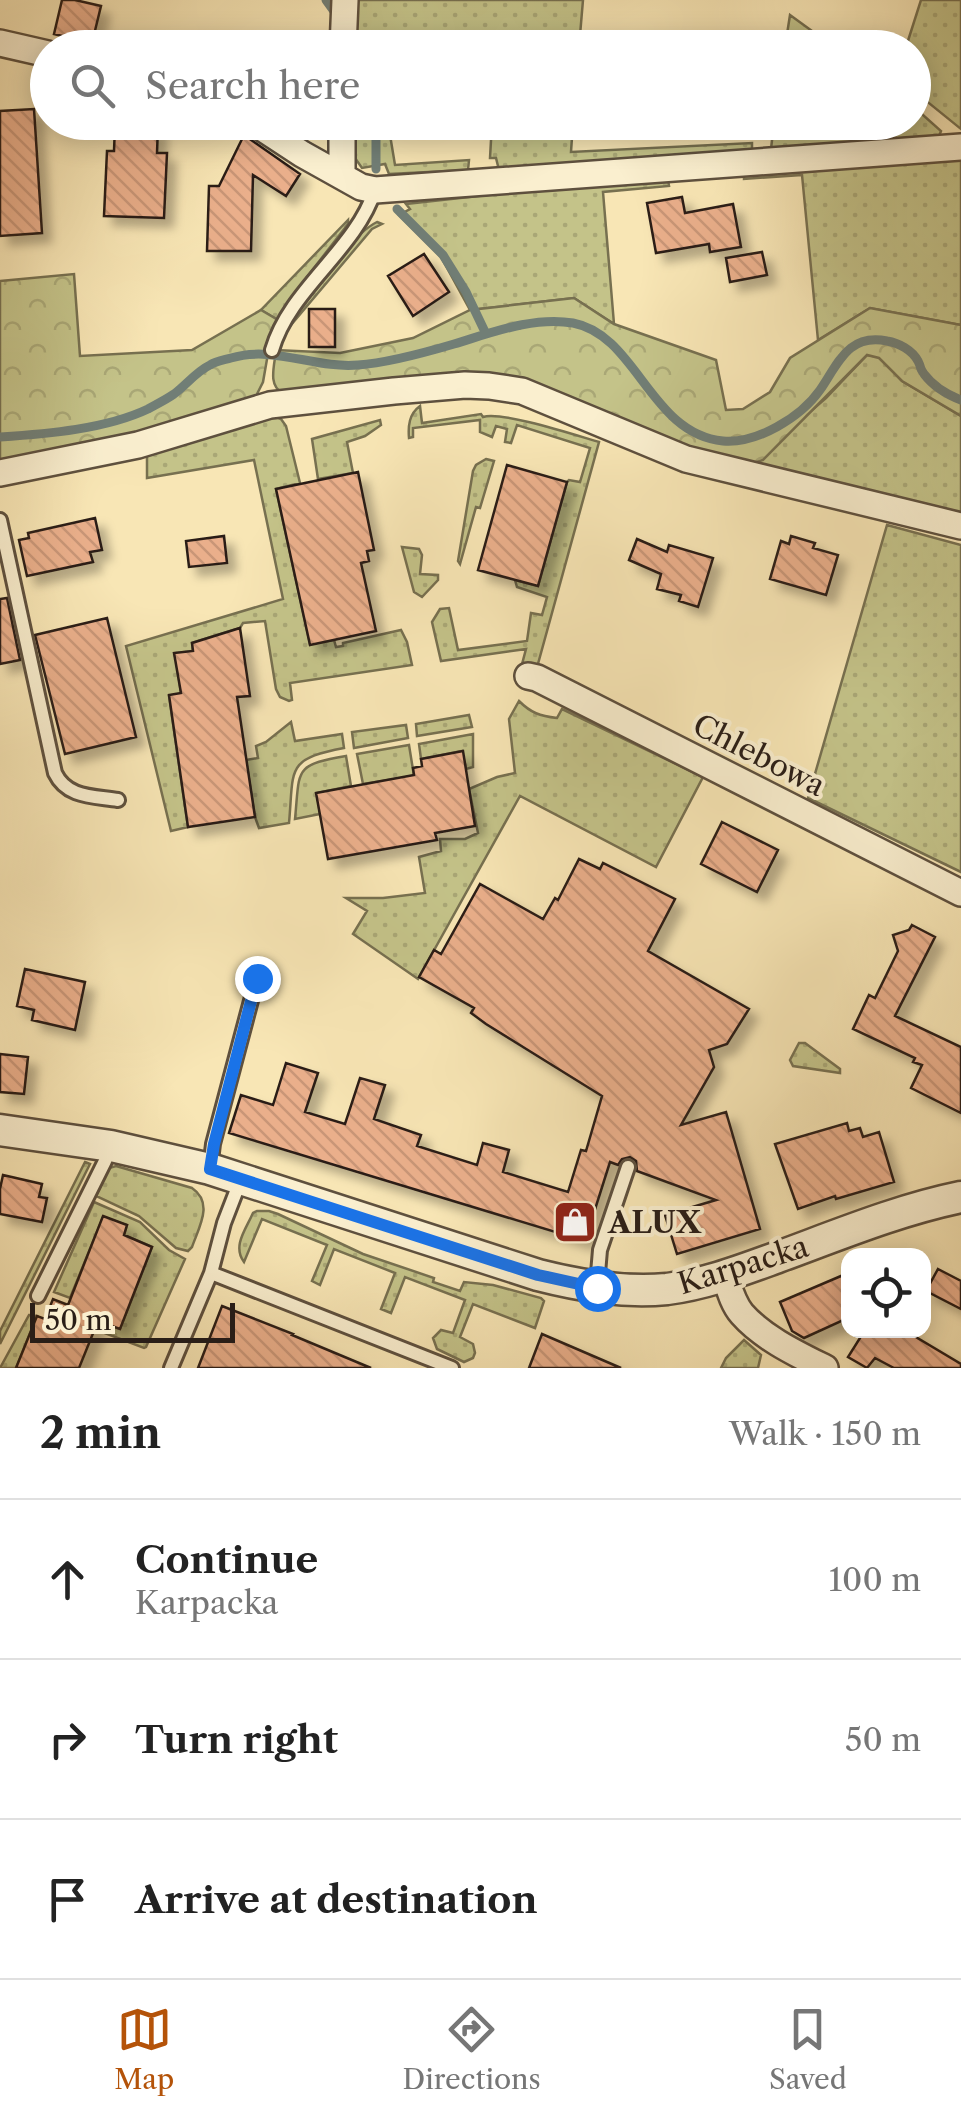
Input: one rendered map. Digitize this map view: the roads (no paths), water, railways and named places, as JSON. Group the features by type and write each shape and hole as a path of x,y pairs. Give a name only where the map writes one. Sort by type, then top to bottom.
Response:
{"street":[{"path":"344,30 345,0"},
{"path":"0,42 30,50"},
{"path":"281,140 342,176 375,190 961,147"},
{"path":"342,140 342,176"},
{"path":"0,472 138,445 270,396 489,386 522,390 686,459 961,526"},
{"name":"Chlebowa","path":"528,676 961,894"},
{"name":"Karpacka","path":"0,1130 111,1146 210,1169 538,1275 597,1288 668,1288 725,1276 871,1223 961,1197"},
{"path":"725,1276 741,1313 795,1361 826,1368"}],"lane":[{"path":"272,350 283,323 364,218 375,190"},
{"path":"0,520 55,772 70,791 118,800"},
{"path":"210,1169 257,978"},
{"path":"38,1296 111,1146"},
{"path":"597,1288 600,1250 628,1167"},
{"path":"171,1368 212,1273 224,1223 241,1178"},
{"path":"212,1273 452,1368"}],"waterway":[{"path":"326,0 339,18"},
{"path":"376,140 376,169"},
{"path":"397,209 443,255 486,334"},
{"path":"0,437 76,429 132,416 171,396 215,362 231,358 263,354 326,364 369,364 513,327 558,321 595,331 613,346 678,421 698,434 723,441 750,438 790,419 812,400 853,346 874,340 905,348 932,382 961,400"}],"place":[{"name":"ALUX","path":"575,1222"}]}
